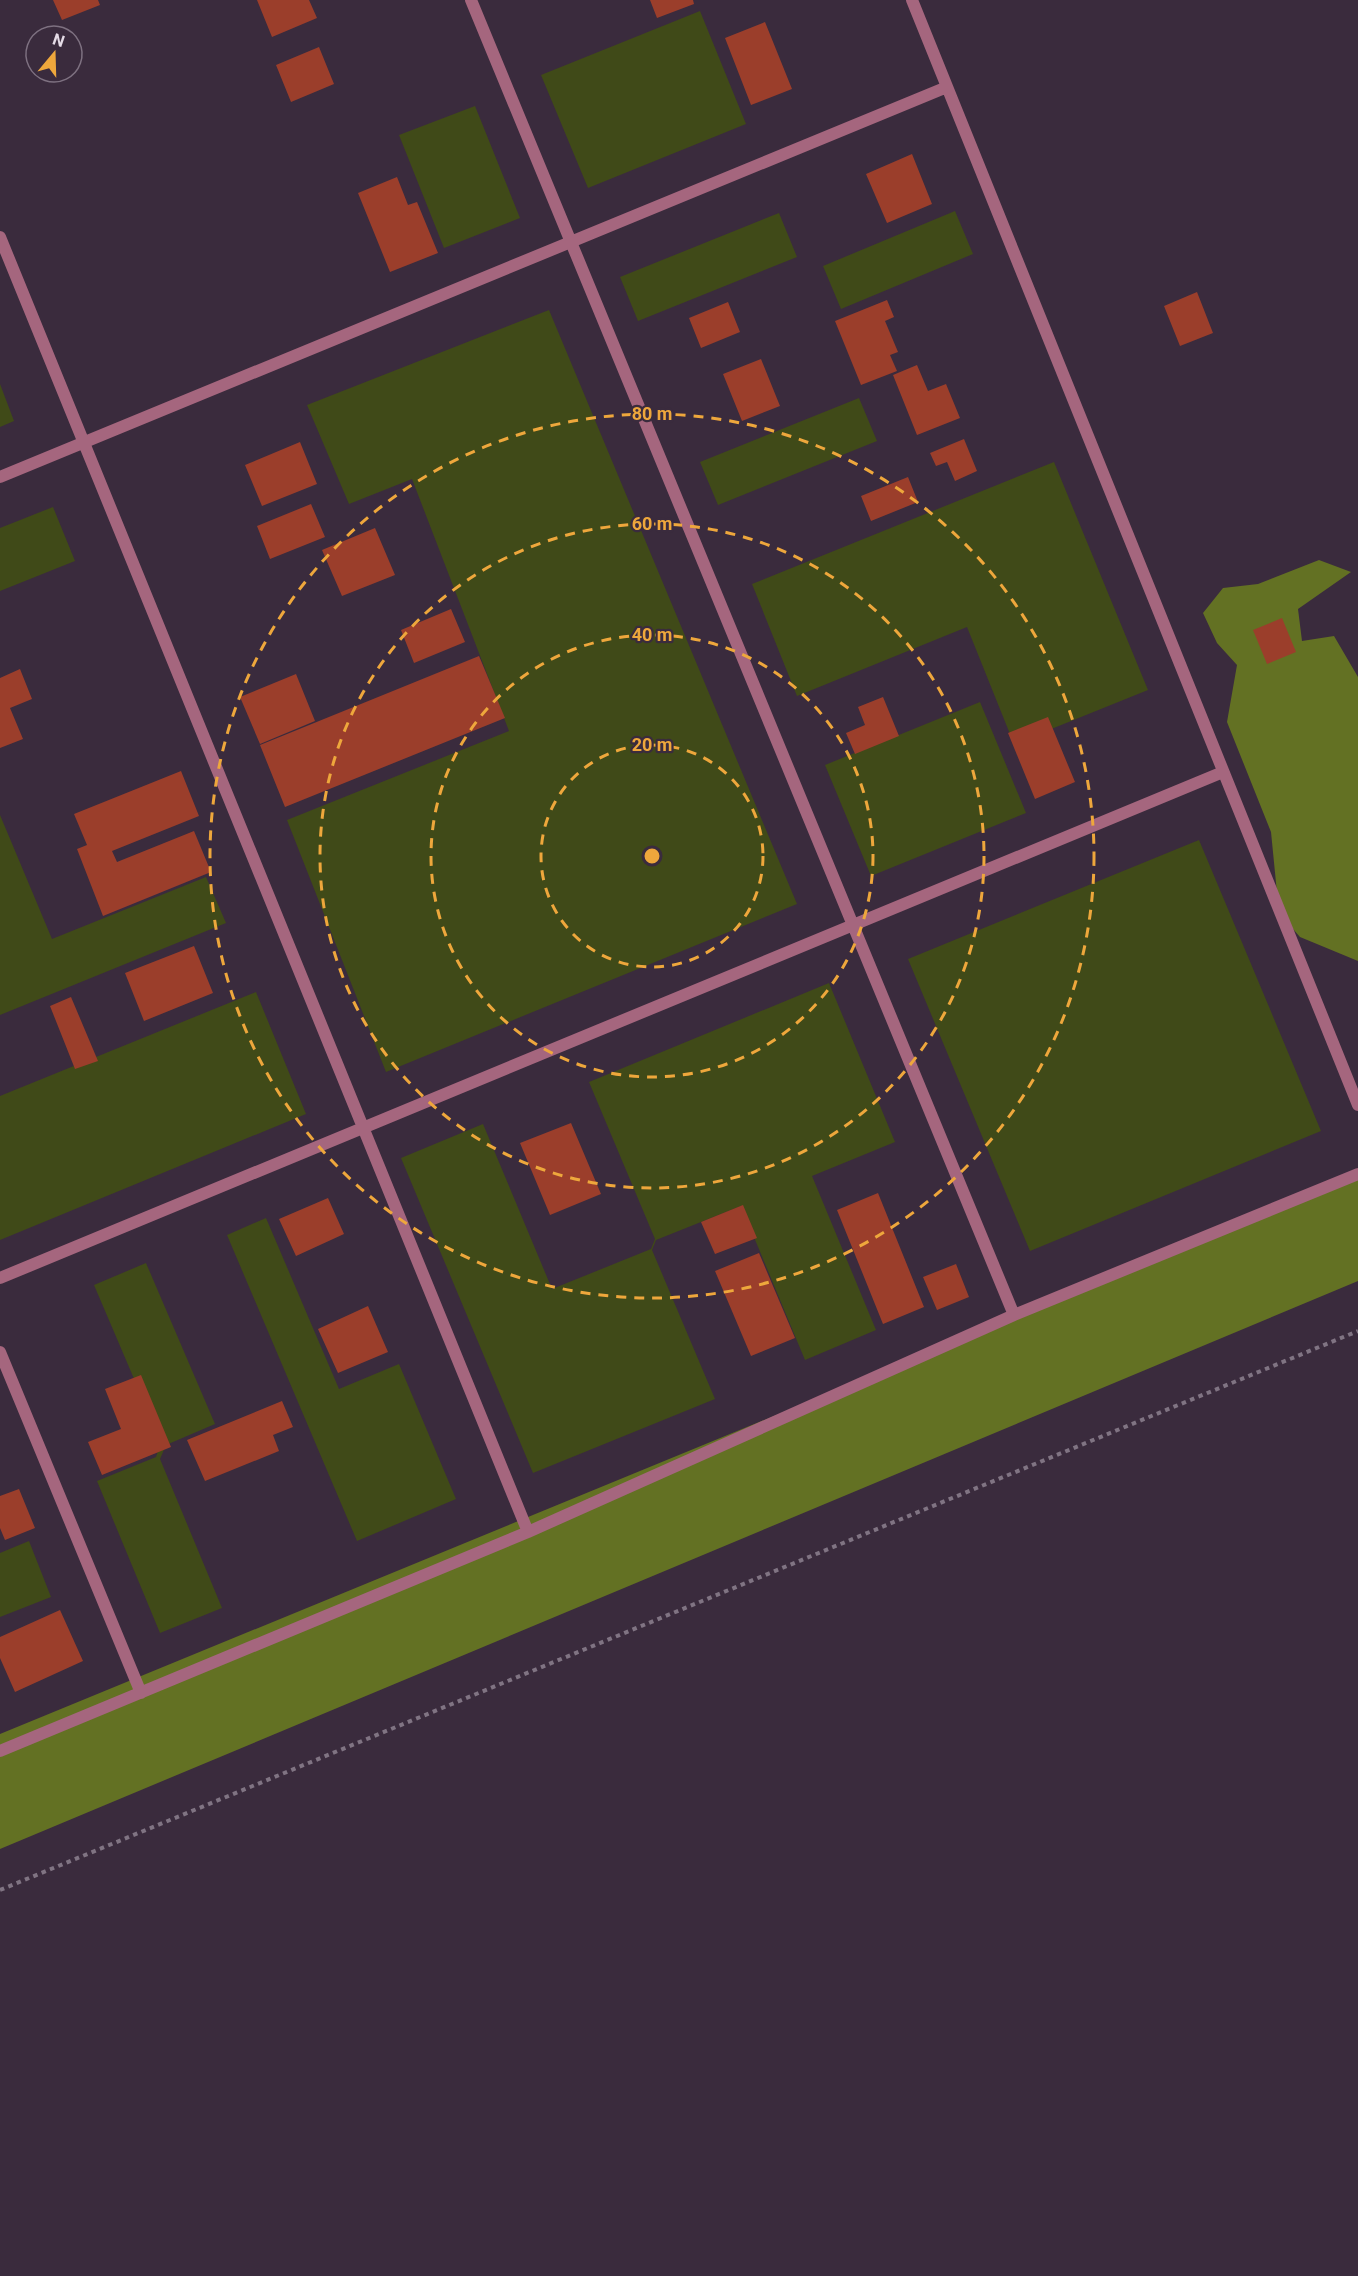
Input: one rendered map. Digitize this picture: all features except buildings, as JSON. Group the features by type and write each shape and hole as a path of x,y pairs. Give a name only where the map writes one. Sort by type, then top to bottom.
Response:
{"street":[{"path":"471,0 1014,1315"},
{"path":"912,0 1358,1105"},
{"path":"0,477 947,87"},
{"path":"0,237 365,1127 528,1532"},
{"path":"0,1278 1223,772"},
{"path":"0,1750 528,1532 1014,1315 1358,1174"},
{"path":"0,1352 141,1693"}],"path":[{"path":"0,1890 1358,1331"}],"green space":[{"path":"700,11 746,124 588,188 541,75"},
{"path":"475,106 520,218 444,248 399,135"},
{"path":"955,211 973,254 841,309 823,266"},
{"path":"779,213 797,257 638,321 620,277"},
{"path":"549,310 797,904 386,1072 287,820 509,731 412,479 349,504 307,405"},
{"path":"0,384 14,421 0,427"},
{"path":"859,398 877,441 718,505 700,462"},
{"path":"1054,462 1148,690 1014,744 967,627 797,696 752,584"},
{"path":"53,507 75,561 0,591 0,528"},
{"path":"1319,560 1351,572 1298,609 1302,641 1334,636 1358,677 1358,961 1300,937 1279,913 1271,832 1227,722 1237,665 1217,643 1203,613 1223,588 1258,584"},
{"path":"980,702 1026,813 871,876 825,765"},
{"path":"0,815 52,939 206,877 226,923 0,1015"},
{"path":"1199,840 1321,1131 1030,1251 908,959"},
{"path":"829,983 895,1142 812,1176 876,1330 805,1360 741,1206 656,1240 652,1250 715,1399 533,1473 401,1158 483,1124 552,1289 651,1249 655,1239 589,1082"},
{"path":"256,992 306,1114 0,1240 0,1096"},
{"path":"1358,1176 1358,1281 0,1849 0,1734"},
{"path":"266,1218 339,1389 399,1364 456,1499 357,1541 227,1235"},
{"path":"146,1263 215,1424 166,1445 160,1459 222,1608 160,1633 97,1481 156,1457 161,1442 94,1285"},
{"path":"29,1541 51,1597 0,1617 0,1553"}]}
